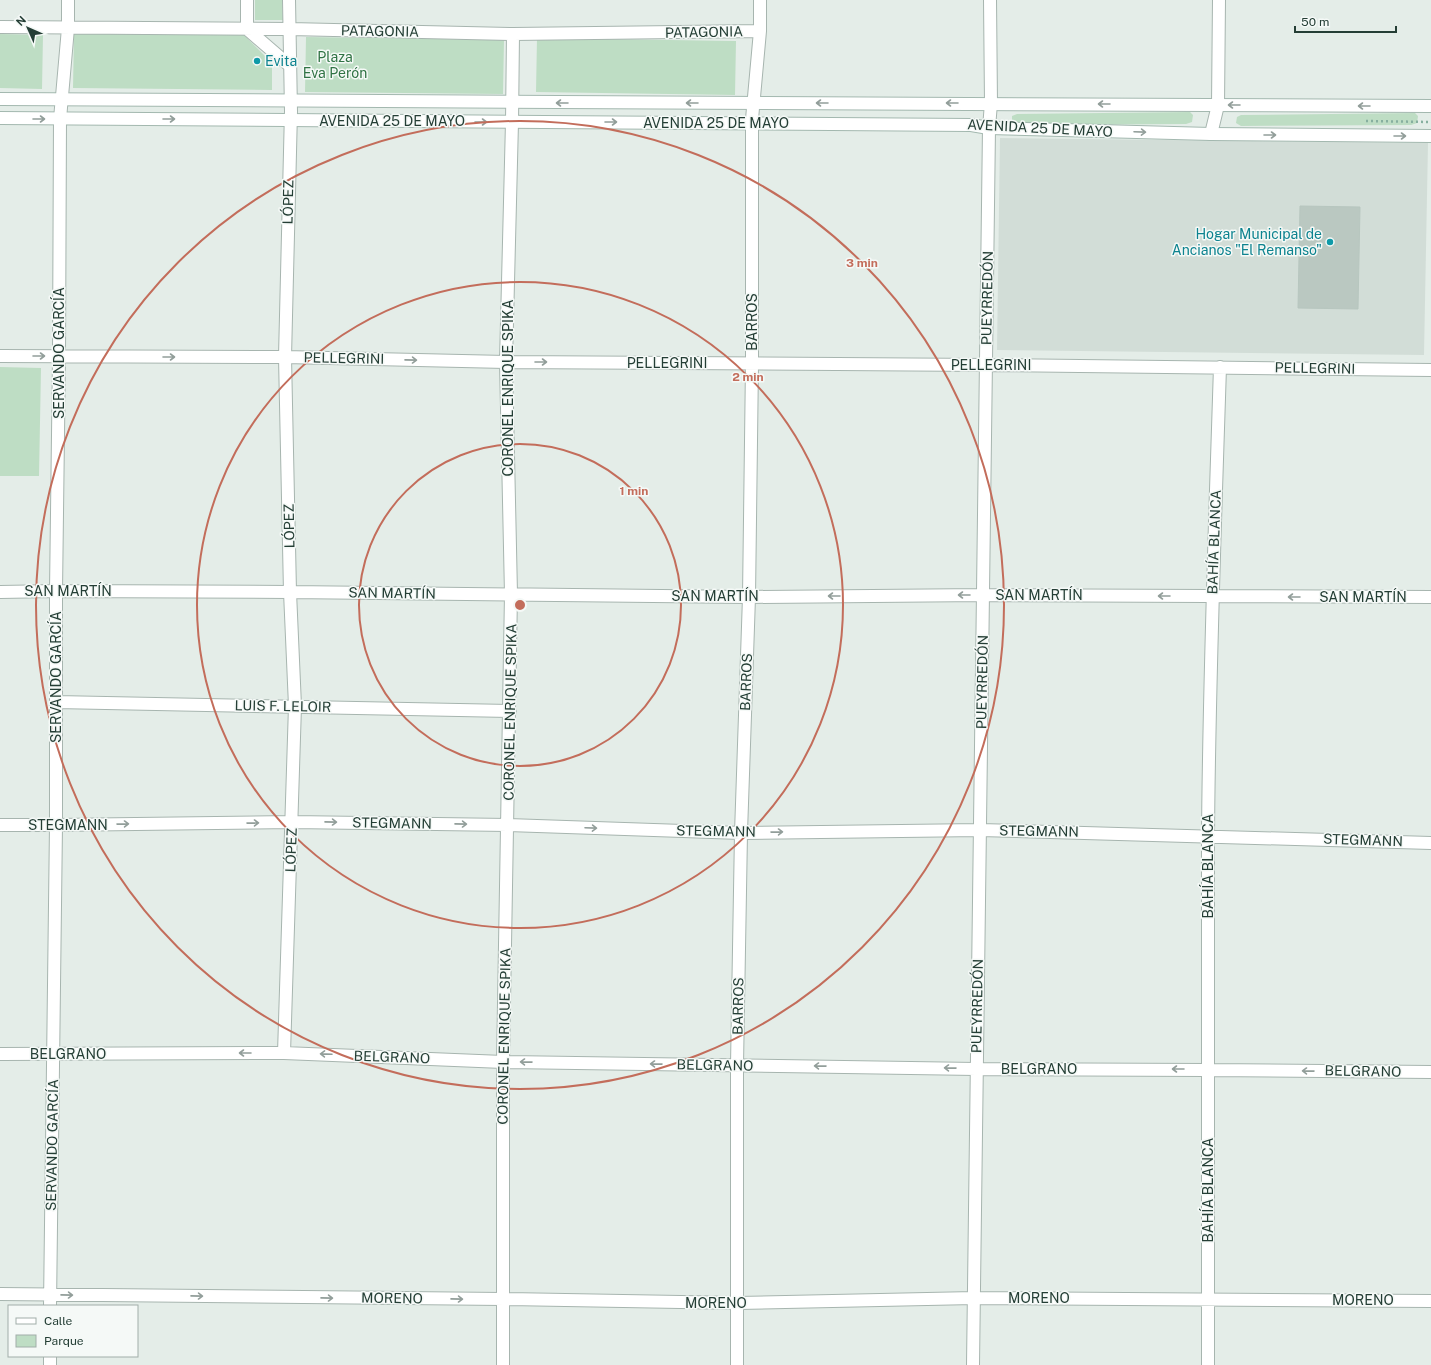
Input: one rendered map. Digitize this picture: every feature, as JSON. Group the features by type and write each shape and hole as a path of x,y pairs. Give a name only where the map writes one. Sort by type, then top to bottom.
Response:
{"street":[{"name":"SERVANDO GARCÍA","path":"50,1300 56,825 56,590 60,119 68,28 68,0"},
{"path":"247,0 247,28 290,66"},
{"name":"LÓPEZ","path":"284,1052 295,706 290,592 285,357 290,120 289,0"},
{"name":"BARROS","path":"737,1365 737,1065 741,833 749,597 752,364 752,123 760,31 760,0"},
{"name":"PUEYRREDÓN","path":"973,1365 989,128 991,103 990,0"},
{"path":"1211,134 1218,105 1219,0"},
{"name":"PATAGONIA","path":"0,27 247,28 513,34 760,31"},
{"name":"CORONEL ENRIQUE SPIKA","path":"503,1365 503,1062 511,594 506,362 513,34"},
{"name":"AVENIDA 25 DE MAYO","path":"0,99 1431,106"},
{"name":"AVENIDA 25 DE MAYO","path":"0,118 971,125 989,128 1211,134 1431,136"},
{"name":"PELLEGRINI","path":"0,356 285,357 506,362 1431,370"},
{"name":"BAHÍA BLANCA","path":"1208,1365 1208,835 1212,596 1220,367"},
{"name":"SAN MARTÍN","path":"0,592 56,590 749,597 983,595 1431,598"},
{"name":"LUIS F. LELOIR","path":"56,702 510,711"},
{"name":"STEGMANN","path":"0,825 292,822 508,825 741,833 980,830 1208,835 1431,843"},
{"name":"BELGRANO","path":"0,1054 284,1052 503,1062 976,1069 1431,1072"},
{"name":"MORENO","path":"0,1294 50,1300 502,1299 738,1303 974,1298 1431,1300"}],"shaded area":[{"path":"1000,138 1428,143 1424,355 997,350"}],"green space":[{"path":"255,0 282,0 283,20 255,20"},
{"name":"Plaza Eva Perón","path":"74,33 244,35 272,63 272,90 73,88"},
{"path":"0,34 43,35 42,89 0,88"},
{"name":"Plaza Eva Perón","path":"306,37 504,40 503,94 305,92"},
{"path":"537,38 736,41 735,95 536,92"},
{"path":"1190,112 1193,115 1192,122 1186,124 1016,125 1012,122 1012,116 1017,114"},
{"path":"1415,113 1418,116 1417,123 1411,125 1241,126 1236,123 1237,117 1241,115"},
{"path":"0,367 41,368 39,476 0,476"}],"building":[{"name":"Hogar Municipal de Ancianos \"El Remanso\"","path":"1300,206 1360,207 1358,309 1298,308"}],"place":[{"name":"Evita","path":"257,61"},
{"name":"Hogar Municipal de Ancianos \"El Remanso\"","path":"1330,242"}]}
